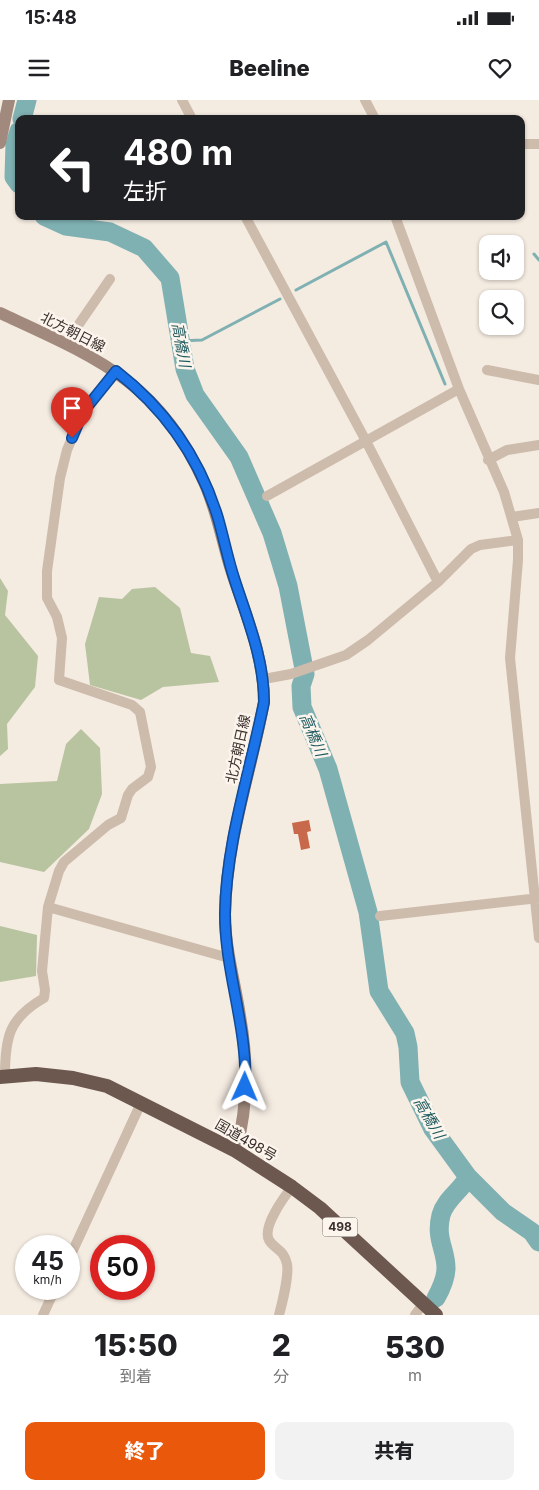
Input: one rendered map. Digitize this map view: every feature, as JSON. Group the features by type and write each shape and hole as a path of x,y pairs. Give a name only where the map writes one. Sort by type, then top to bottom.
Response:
{"highway":[{"name":"国道498号","path":"2,1076 36,1074 73,1078 107,1086 236,1151 292,1187 320,1208 419,1310 436,1315"}],"main road":[{"path":"0,143 9,100"},
{"name":"北方朝日線","path":"0,313 66,343 116,371 141,390 163,413 185,445 205,483 218,518 230,567 260,657 264,679 262,711 228,872 225,913 229,958 241,1018 246,1069 243,1124 236,1151"}],"street":[{"path":"182,100 190,115"},
{"path":"365,100 373,115"},
{"path":"525,144 539,144"},
{"path":"247,220 366,441 438,582"},
{"path":"396,220 459,389 488,460 504,492 518,540 510,658 537,899 539,938"},
{"path":"66,343 110,279"},
{"path":"487,370 539,380"},
{"path":"2,1076 5,1048 10,1029 27,1007 44,998 46,990 42,971 48,907 59,870 64,862 108,825 121,818 128,795 132,789 148,777 151,767 140,712 132,705 59,680 62,638 58,617 47,598 47,571 57,496 67,450 83,412 116,371"},
{"path":"267,496 459,389"},
{"path":"488,460 508,450 539,445"},
{"path":"512,516 539,513"},
{"path":"264,679 292,674 346,655 365,642 438,582 470,549 480,545 518,540"},
{"path":"380,916 537,899"},
{"path":"48,907 229,958"},
{"path":"80,1236 141,1103"},
{"path":"279,1315 287,1265 282,1251 269,1240 267,1233 278,1206 292,1187"},
{"path":"43,1315 50,1300"}],"green space":[{"path":"0,578 8,591 5,615 38,656 35,687 7,724 8,749 0,756"},
{"path":"155,587 180,608 191,653 210,656 219,682 163,687 141,700 90,685 85,644 99,597 122,599 132,589"},
{"path":"81,729 100,748 102,794 89,829 44,872 0,862 0,784 57,781 66,744"},
{"path":"0,926 37,935 36,976 0,982"}],"building":[{"path":"309,820 311,831 307,832 310,848 301,850 298,834 294,834 292,823"}],"waterway":[{"name":"高橋川","path":"23,115 27,100"},
{"name":"高橋川","path":"15,144 15,178"},
{"name":"高橋川","path":"53,220 66,226 110,232 144,248 170,278 185,369 195,395 239,457 272,533 288,586 305,674 301,686 302,707 328,769 368,912 379,991 405,1033 408,1047 410,1082 433,1129 468,1177 503,1212 532,1232 539,1242"},
{"path":"296,290 386,242 445,384"},
{"path":"534,254 539,260"},
{"path":"180,341 202,340 280,299"},
{"path":"436,1298 443,1284 446,1272 446,1261 439,1231 441,1215 446,1204 468,1177"}],"route":[{"path":"72,438 83,412 116,371 141,390 163,413 185,445 205,483 218,518 230,567 260,657 264,679 264,702 237,823 228,872 225,913 227,946 241,1018 246,1069 245,1087"}]}
